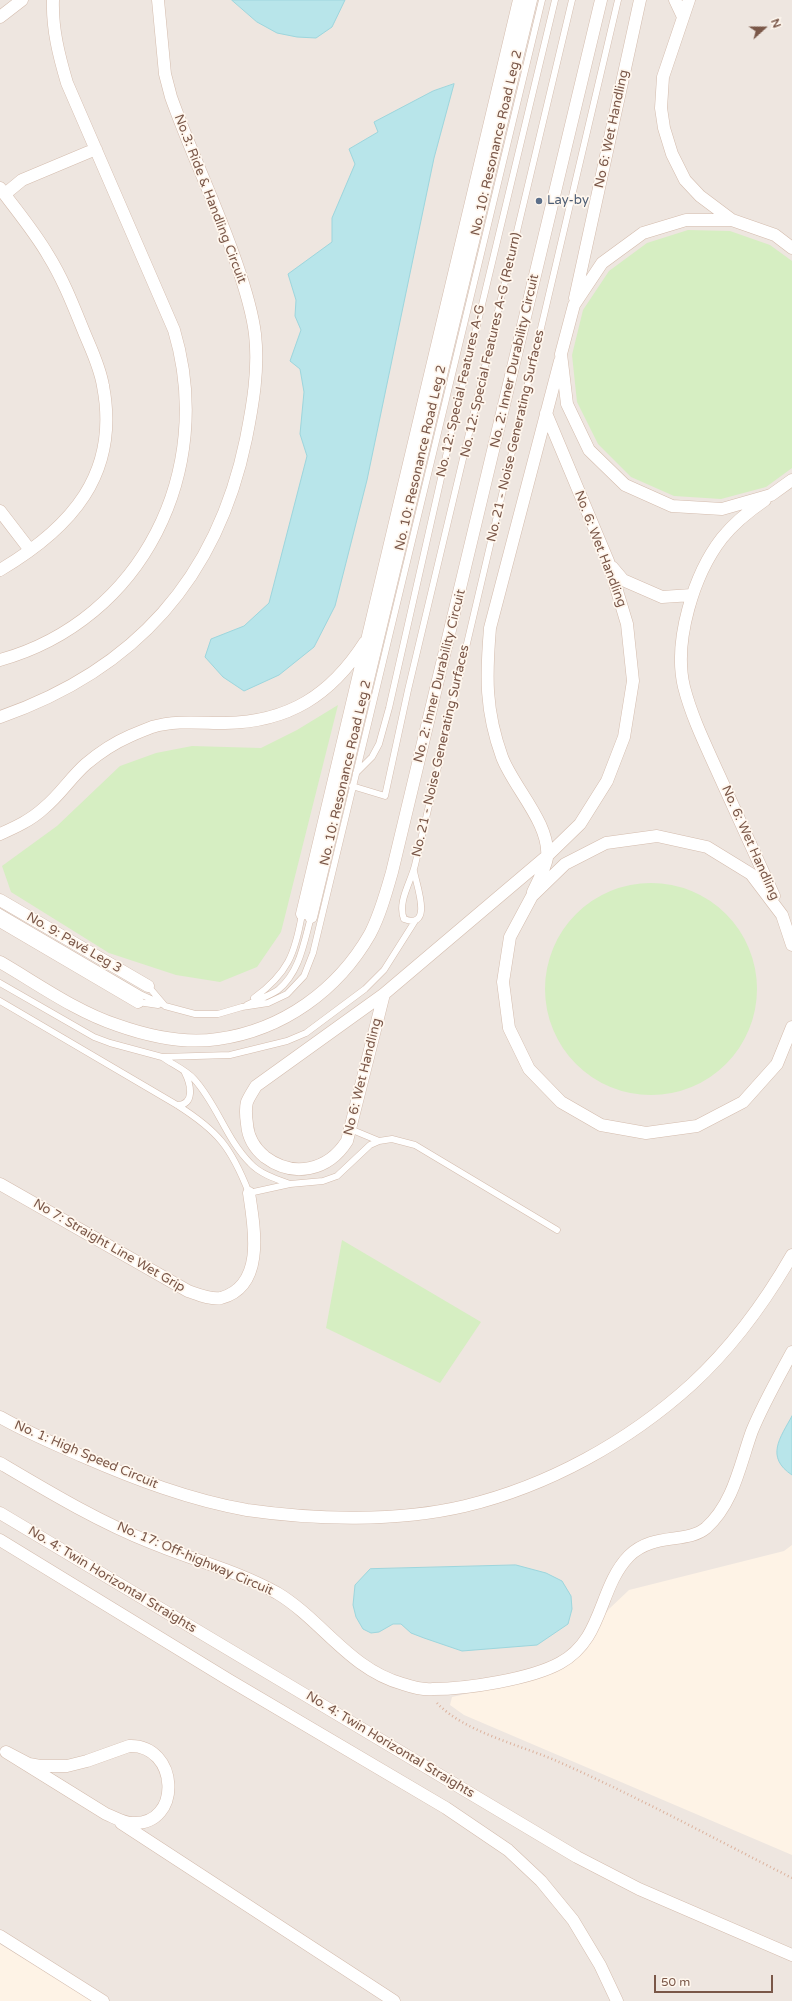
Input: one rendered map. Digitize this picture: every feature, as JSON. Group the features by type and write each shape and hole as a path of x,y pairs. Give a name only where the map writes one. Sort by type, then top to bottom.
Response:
{"street":[{"path":"0,17 22,0"},
{"path":"0,660 35,648 65,633 88,616 115,591 145,552 159,528 178,479 185,434 186,407 184,378 180,352 174,330 67,83 55,36 53,0"},
{"name":"No.3: Ride & Handling Circuit","path":"0,717 35,704 74,684 115,658 148,628 180,593 206,551 225,513 239,471 253,405 256,364 255,334 244,284 171,97 165,74 158,0"},
{"path":"307,916 445,307 519,0"},
{"name":"No. 10: Resonance Road Leg 2","path":"307,916 531,0"},
{"name":"No. 2: Inner Durability Circuit","path":"0,962 89,1013 116,1025 146,1034 171,1038 217,1039 239,1035 263,1027 305,1006 325,991 340,976 356,956 370,934 381,909 392,872 601,0"},
{"name":"No 6: Wet Handling","path":"640,0 562,354 567,404 589,450 626,485 672,506 722,509 771,495 792,480"},
{"path":"675,0 683,17"},
{"name":"No 6: Wet Handling","path":"688,0 664,77 661,108 664,128 672,154 685,180 700,196 732,220 775,235 792,248"},
{"path":"0,570 30,550 60,526 79,506 92,482 101,460 106,437 107,408 103,384 95,360 66,287 48,254 2,191 22,180 96,150"},
{"name":"No 6: Wet Handling","path":"574,305 602,263 643,233 686,220 732,220"},
{"name":"No. 6: Wet Handling","path":"547,856 545,838 502,758 489,714 486,670 490,628 562,354"},
{"name":"No. 6: Wet Handling","path":"532,896 547,856 580,824 607,781 624,737 633,681 627,624 608,561 546,413"},
{"name":"No. 6: Wet Handling","path":"771,495 740,519 722,538 703,567 692,595 685,623 682,657 684,686 694,718 782,915"},
{"path":"0,511 30,550"},
{"path":"608,561 622,580 662,597 692,595"},
{"path":"0,834 21,825 44,808 85,764 107,748 127,737 153,727 185,723 251,722 281,714 309,702 333,683 349,665 370,634"},
{"path":"792,945 782,915 751,874 707,847 657,836 606,843 565,864 532,896 510,937 503,982 509,1028 529,1069 534,1075 561,1102 601,1125 646,1134 697,1126 743,1102 777,1064 792,1027"},
{"name":"No 6: Wet Handling","path":"384,994 347,1141 340,1152 327,1162 299,1170 288,1169 275,1164 253,1145 247,1130 247,1102 256,1086 384,994 547,856"},
{"name":"No. 9: Pavé Leg 3","path":"0,900 148,986"},
{"path":"0,920 138,1002"},
{"name":"No 7: Straight Line Wet Grip","path":"0,1184 188,1291 220,1298 234,1291 249,1275 253,1259 254,1241 249,1193"},
{"name":"No. 1: High Speed Circuit","path":"0,1417 56,1445 160,1488 245,1509 288,1515 360,1517 416,1514 463,1506 501,1496 540,1481 575,1465 629,1432 662,1408 692,1384 738,1335 778,1279 792,1255"},
{"name":"No. 17: Off-highway Circuit","path":"0,1463 93,1515 149,1542 247,1578 279,1594 306,1615 339,1647 371,1670 402,1684 430,1690 479,1684 541,1671 560,1663 577,1651 590,1634 619,1569 630,1555 644,1545 659,1539 684,1536 703,1531 717,1518 726,1502 744,1461 752,1431 792,1352"},
{"name":"No. 4: Twin Horizontal Straights","path":"0,1513 577,1856 639,1889 792,1955"},
{"name":"No. 4: Twin Horizontal Straights","path":"0,1540 229,1680 446,1808 508,1850 541,1881 573,1920 600,1965 617,2001"},
{"path":"3,1750 29,1764 46,1766 77,1764 129,1746 139,1746 152,1753 162,1764 168,1777 169,1794 164,1806 152,1818 135,1823 122,1821 106,1814"},
{"path":"3,1750 106,1814 394,2001"},
{"path":"0,1936 103,2001"}],"lane":[{"path":"242,1007 268,1004 287,994 304,976 313,952 542,0"},
{"name":"No. 12: Special Features A-G","path":"355,774 372,757 379,744 389,708 450,434 555,0"},
{"name":"No. 12: Special Features A-G (Return)","path":"352,786 385,796 408,690 572,0"},
{"name":"No. 21 - Noise Generating Surfaces","path":"415,921 404,919 401,913 404,898 414,871 618,0"},
{"path":"0,983 94,1037 110,1043 162,1057 230,1056 263,1048 306,1033 365,989 384,970 415,921 420,918 422,905 414,871"},
{"path":"0,912 142,995 165,1006"},
{"path":"242,1007 271,985 283,972 293,952 307,916"},
{"path":"138,1002 165,1006 195,1014 218,1014 242,1007 278,990 292,974 301,954 307,916"},
{"path":"148,986 165,1006"},
{"path":"0,1001 200,1120 225,1144 234,1158 249,1193 290,1184 323,1181 337,1176 370,1145 379,1141 392,1139 415,1144 557,1230"},
{"path":"162,1057 193,1078 205,1092 241,1152 250,1164 264,1174 290,1184"},
{"path":"177,1105 182,1105 187,1102 191,1095 191,1087 185,1072"},
{"path":"350,1129 379,1141"}],"path":[{"path":"430,1690 437,1703 470,1726 559,1762 792,1878"}],"shaded area":[{"path":"0,0 792,0 792,1545 784,1551 629,1590 609,1609 574,1656 509,1684 452,1697 450,1705 464,1715 792,1855 792,2001 94,2001 0,1944"}],"green space":[{"path":"688,230 730,231 770,245 792,261 792,468 766,487 721,499 674,496 631,477 598,444 577,402 572,355 583,310 609,271 647,243"},
{"path":"338,705 281,932 257,967 220,982 176,975 109,953 11,892 2,866 57,826 120,766 156,753 192,746 261,748 297,730"},
{"path":"641,883 661,883 682,887 701,895 726,914 739,930 749,948 755,968 757,989 755,1010 749,1030 739,1048 726,1064 701,1083 682,1091 661,1095 641,1095 620,1091 601,1083 584,1071 569,1056 557,1039 549,1020 545,999 545,979 549,958 557,939 569,922 584,907 601,895 620,887"},
{"path":"342,1240 481,1322 440,1383 326,1328"}],"water":[{"path":"232,0 345,0 332,27 316,38 297,37 277,33 257,22"},
{"path":"454,84 434,158 367,480 335,606 314,647 279,675 244,691 223,677 205,657 211,639 244,626 269,603 307,456 300,434 304,392 300,369 290,361 301,330 295,316 296,300 288,274 332,242 332,218 355,164 349,149 378,132 374,122 433,91"},
{"path":"792,1416 792,1475 779,1461 777,1447"},
{"path":"516,1565 546,1573 562,1581 571,1596 572,1609 568,1624 537,1645 462,1651 411,1633 401,1624 393,1624 379,1632 371,1633 363,1629 356,1617 353,1605 355,1585 370,1569"}],"place":[{"name":"Lay-by","path":"539,201"}]}
